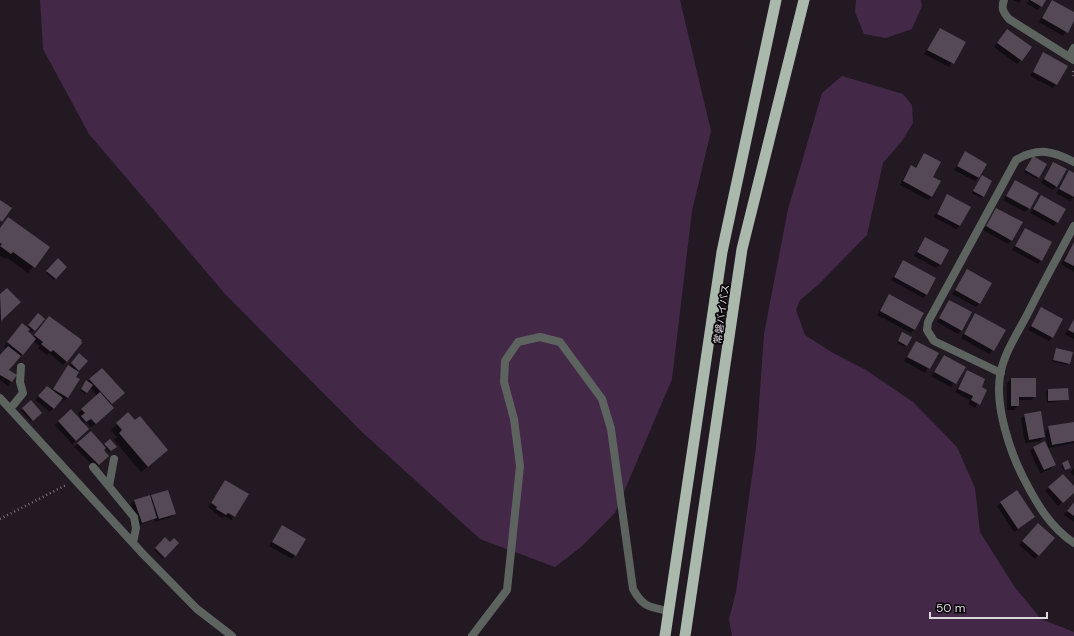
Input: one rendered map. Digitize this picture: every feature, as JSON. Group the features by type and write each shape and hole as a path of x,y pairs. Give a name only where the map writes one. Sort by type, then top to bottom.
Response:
{"highway":[{"name":"常磐バイパス","path":"664,636 722,252 776,0"},
{"name":"常磐バイパス","path":"685,636 742,249 804,0"}],"street":[{"path":"1004,0 1002,5 1003,12 1009,19 1072,58 1074,48"},
{"path":"1001,373 934,341 927,330 928,322 1016,160 1024,155 1038,152 1053,152 1074,162"},
{"path":"1074,226 1015,336 1001,373 1000,396 1004,424 1021,473 1037,505 1052,524 1074,543"},
{"path":"472,636 507,590 520,466 514,418 504,382 505,361 518,342 540,338 560,342 602,399 611,429 633,589 639,600 647,607 668,611"},
{"path":"10,409 23,393 20,382 21,367"},
{"path":"0,398 133,543 197,608 232,636"},
{"path":"109,486 114,459"},
{"path":"93,467 134,517 136,528 133,543"}],"path":[{"path":"0,519 75,480"}],"shaded area":[{"path":"40,0 680,0 711,131 692,211 672,379 615,513 581,547 555,567 480,539 362,432 226,295 89,134 43,49"},
{"path":"856,0 921,0 922,6 912,29 886,38 864,34 855,12"},
{"path":"842,76 903,94 912,105 913,123 902,141 883,163 867,235 818,285 800,300 796,310 805,335 833,353 866,370 913,402 957,447 975,488 980,532 1014,586 1041,619 1074,632 1074,636 732,636 729,619 736,592 756,447 764,334 788,209 822,93"}],"building":[{"path":"1030,0 1046,0 1042,7"},
{"path":"1052,0 1074,12 1074,21 1068,33 1042,18"},
{"path":"940,28 966,42 954,64 927,50"},
{"path":"1007,29 1032,47 1022,61 997,43"},
{"path":"1043,52 1068,66 1057,85 1033,72"},
{"path":"965,151 987,164 979,178 957,166"},
{"path":"924,153 941,162 933,177 941,181 932,197 903,181 911,165 916,168"},
{"path":"1033,156 1047,164 1039,178 1025,170"},
{"path":"1053,162 1067,169 1057,187 1044,179"},
{"path":"1069,170 1074,173 1074,197 1059,189"},
{"path":"982,175 992,181 984,197 973,191"},
{"path":"1015,180 1039,193 1030,209 1006,196"},
{"path":"947,194 971,207 960,226 937,214"},
{"path":"1041,195 1066,209 1058,223 1033,209"},
{"path":"0,200 12,208 2,222 0,220"},
{"path":"996,208 1023,222 1012,241 986,226"},
{"path":"8,217 50,247 35,268 13,252 11,254 0,246 2,244 0,243 0,228"},
{"path":"1025,228 1052,242 1042,261 1015,246"},
{"path":"925,237 949,250 941,265 917,252"},
{"path":"1074,242 1074,266 1064,261"},
{"path":"58,258 67,267 56,279 46,271"},
{"path":"903,260 936,278 927,295 894,277"},
{"path":"967,269 992,283 980,304 955,290"},
{"path":"7,288 21,302 1,321 0,294"},
{"path":"889,294 924,313 915,330 880,311"},
{"path":"949,300 972,312 962,331 939,318"},
{"path":"1041,307 1063,319 1053,338 1031,326"},
{"path":"38,313 45,319 35,331 28,325"},
{"path":"975,313 1006,330 994,351 964,334"},
{"path":"49,316 82,340 82,343 67,362 53,350 51,352 41,344 43,342 34,335"},
{"path":"1074,319 1074,333 1068,330"},
{"path":"22,323 30,329 28,331 36,339 23,355 7,342"},
{"path":"902,332 912,337 907,346 898,341"},
{"path":"916,341 939,353 930,369 907,357"},
{"path":"8,346 21,356 9,370 17,375 12,382 0,375 0,355"},
{"path":"1056,348 1073,352 1070,364 1053,360"},
{"path":"79,353 88,361 79,371 71,363"},
{"path":"944,355 966,367 956,384 934,372"},
{"path":"68,365 79,372 76,377 80,379 68,398 53,389"},
{"path":"102,368 125,393 112,404 89,379"},
{"path":"967,370 985,379 982,387 987,390 980,405 971,400 973,396 958,389"},
{"path":"1011,378 1036,378 1036,397 1019,397 1019,406 1011,406"},
{"path":"86,380 93,385 87,393 81,389"},
{"path":"47,386 63,398 54,409 38,396"},
{"path":"1068,388 1069,400 1048,401 1048,389"},
{"path":"100,392 114,408 96,424 91,419 86,422 81,416 85,413 81,409"},
{"path":"31,400 42,413 33,421 22,408"},
{"path":"71,409 89,429 76,441 58,421"},
{"path":"1041,411 1045,437 1029,440 1024,414"},
{"path":"128,412 135,420 140,416 168,450 148,467 119,433 122,430 116,423"},
{"path":"1074,422 1074,441 1052,445 1048,426"},
{"path":"91,431 106,448 104,450 109,456 99,465 77,443"},
{"path":"110,439 117,447 111,451 104,444"},
{"path":"1045,441 1056,465 1044,470 1033,447"},
{"path":"1068,460 1071,468 1065,470 1062,463"},
{"path":"1063,474 1074,486 1074,493 1063,503 1048,487"},
{"path":"225,480 249,494 235,517 228,513 226,515 216,509 217,507 211,503"},
{"path":"168,490 176,514 159,519 151,495"},
{"path":"1017,490 1035,517 1018,529 1000,502"},
{"path":"150,495 157,518 142,523 134,500"},
{"path":"1074,502 1074,516 1067,511"},
{"path":"1038,523 1055,538 1039,556 1022,541"},
{"path":"282,525 306,539 296,556 272,542"},
{"path":"165,537 170,542 174,538 179,543 165,558 155,548"}]}
